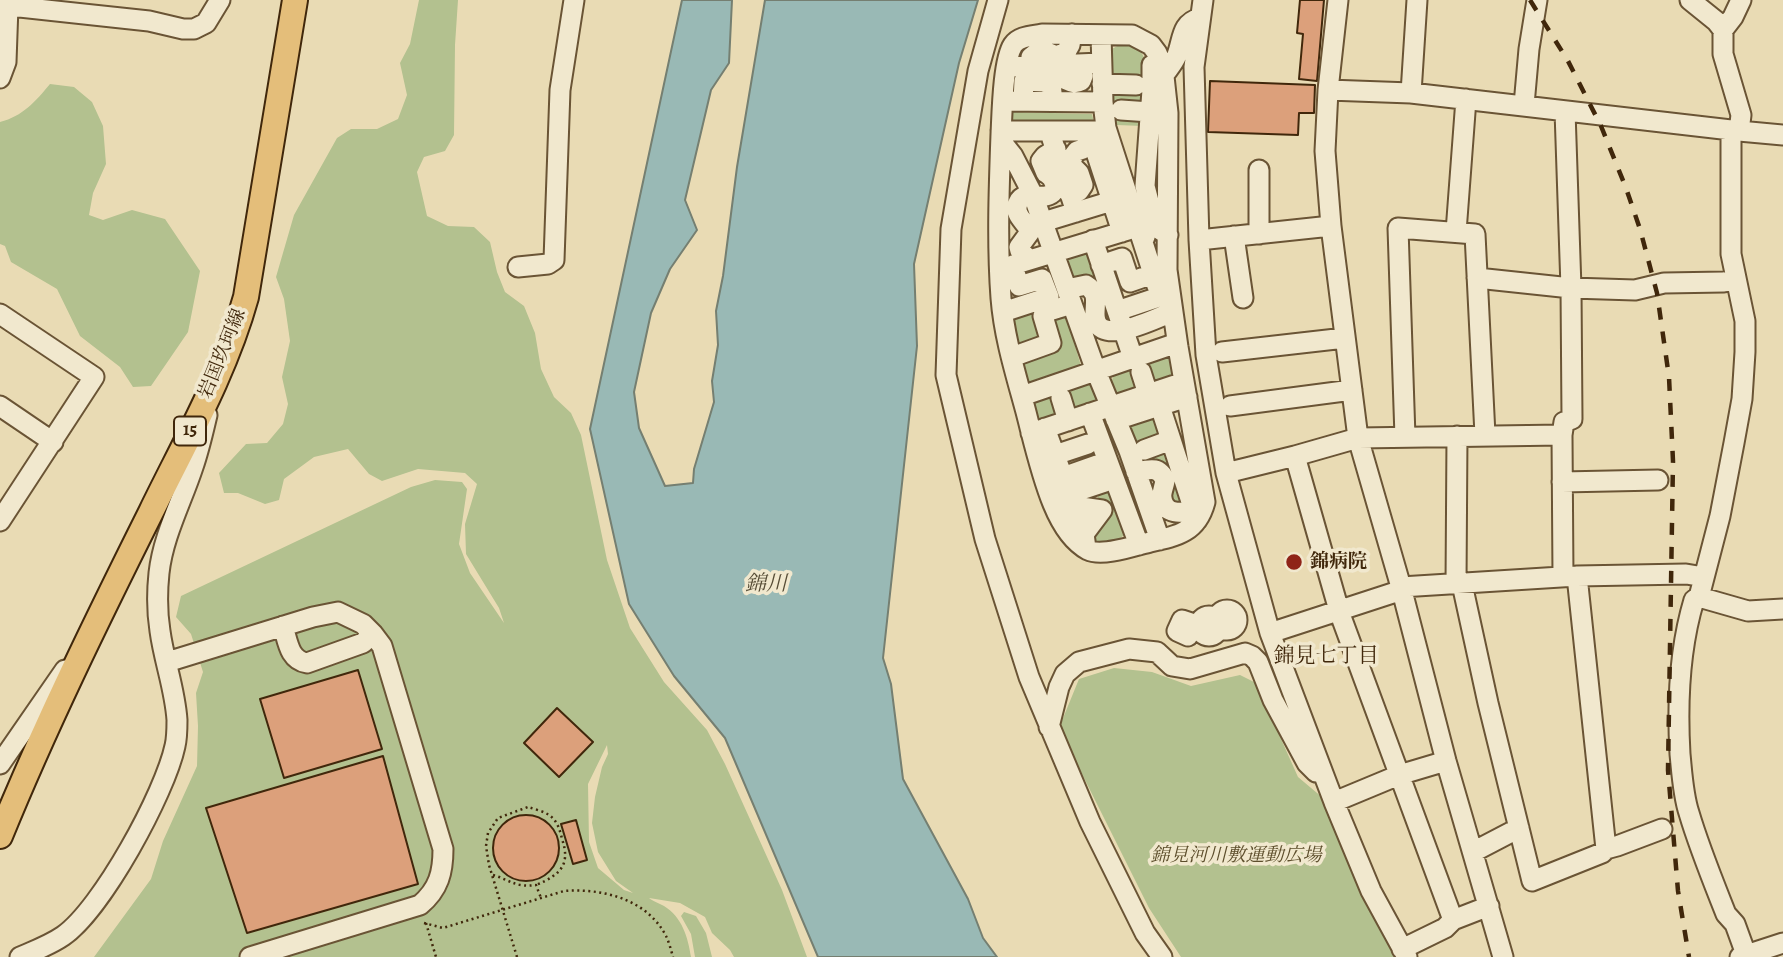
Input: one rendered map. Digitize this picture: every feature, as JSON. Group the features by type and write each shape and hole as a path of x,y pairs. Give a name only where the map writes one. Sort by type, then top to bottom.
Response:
{"main road":[{"name":"岩国玖珂線","path":"0,836 88,639 214,383 237,330 246,297 295,0"}],"street":[{"path":"0,78 6,62 4,6 194,29 206,23 220,0"},
{"path":"518,267 548,264 554,260 560,90 574,0"},
{"path":"998,0 978,71 951,229 946,375 985,539 1029,677 1090,822 1145,933 1162,957"},
{"path":"1338,0 1328,90 1325,151 1331,226 1358,438 1402,589 1446,761 1503,957"},
{"path":"1411,93 1417,0"},
{"path":"1524,105 1537,0"},
{"path":"1690,0 1723,30"},
{"path":"1741,0 1723,30 1723,54 1741,115 1735,130 1730,240 1745,321 1742,399 1720,516 1699,597 1694,600 1685,628 1678,726 1688,810 1726,914 1735,924 1745,956 1783,943"},
{"path":"1164,75 1176,59 1185,27 1201,9"},
{"path":"1201,9 1194,67 1199,240 1206,355 1226,473 1270,633 1371,891 1409,949 1445,928 1453,920 1489,906"},
{"path":"1013,101 1007,67 1013,45 1021,38 1042,34 1132,35 1152,47 1163,67 1168,113 1167,270 1205,502 1202,512 1171,512 1165,507 1161,496 1165,481 1159,471 1154,468 1136,472"},
{"path":"1064,296 1042,279 1019,286 1014,265 998,242 1001,136 1013,101 1024,81 1045,82 1039,65 1031,57 1041,51 1048,51 1056,56 1066,52 1072,34"},
{"path":"1101,35 1103,93 1089,135 1088,205 1092,241 1123,330 1171,440 1196,514"},
{"path":"1152,47 1131,100 1145,170 1145,187 1154,221 1168,242"},
{"path":"1007,67 1101,63"},
{"path":"1053,102 1051,84 1059,79 1067,79 1072,83 1081,81 1083,76 1079,64"},
{"path":"1328,90 1411,93 1783,135"},
{"path":"1013,101 1053,102 1103,93 1131,100"},
{"path":"1456,232 1466,99"},
{"path":"1565,111 1572,419 1564,422 1562,482 1570,576 1606,849"},
{"path":"1001,136 1053,140 1089,135"},
{"path":"1089,135 1071,159 1083,185 1079,191 1088,205 1155,246 1168,242"},
{"path":"1089,135 1156,286"},
{"path":"1001,136 1033,195 1054,253 1064,296 1114,414 1160,540"},
{"path":"1053,140 1041,161 1046,173 1054,181 1053,193 1025,196 1017,205 1019,217 1027,223 1030,232 1019,247 1003,312 1021,396 1038,431 1055,455 1085,541 1091,551 1103,552 1139,545 1185,532 1196,514"},
{"path":"1053,140 1088,205"},
{"path":"1145,170 1168,170"},
{"path":"1259,170 1259,234"},
{"path":"1043,222 1088,205"},
{"path":"1199,240 1331,226"},
{"path":"1405,437 1398,228 1475,234 1485,435"},
{"path":"1014,265 1130,229"},
{"path":"1234,236 1242,298"},
{"path":"1101,265 1122,258 1130,282 1156,286"},
{"path":"1477,278 1571,288 1635,290 1664,283 1736,280"},
{"path":"1003,312 1064,296 1086,285 1093,289 1096,296 1095,313 1099,326 1110,332 1123,330 1156,286"},
{"path":"1012,357 1051,343 1043,316 1064,296"},
{"path":"1117,311 1140,307 1172,312"},
{"path":"0,314 94,377 53,442 3,510"},
{"path":"1222,352 1345,338"},
{"path":"1021,396 1096,371 1137,365 1177,343"},
{"path":"20,957 63,936 93,905 140,829 170,766 176,743 177,721 159,620 160,569 167,537 194,465 214,383"},
{"path":"1090,414 1114,414 1186,389"},
{"path":"1230,406 1352,390"},
{"path":"1061,398 1085,461"},
{"path":"0,406 53,442"},
{"path":"1068,492 1085,461 1090,414"},
{"path":"1090,414 1139,545"},
{"path":"1038,431 1085,461"},
{"path":"1038,431 1042,474 1054,506 1065,528 1079,544 1085,541"},
{"path":"1226,473 1358,438 1562,435"},
{"path":"1457,436 1459,584 1532,881 1606,849 1662,829"},
{"path":"1144,450 1171,440"},
{"path":"1055,455 1085,461"},
{"path":"1295,456 1339,611 1453,920"},
{"path":"1562,482 1658,480"},
{"path":"1270,633 1402,589 1570,576 1686,574 1704,578"},
{"path":"1699,597 1748,611 1783,609"},
{"path":"167,662 313,617 338,612 363,625 382,646 443,849 443,868 436,887 420,905 250,957"},
{"path":"284,626 292,656 302,663 363,643 373,634"},
{"path":"0,764 88,639"},
{"path":"1049,727 1059,687 1065,674 1079,662 1129,649 1157,652 1172,666 1190,668 1245,653 1258,662 1273,700 1307,763 1327,782"},
{"path":"1334,802 1399,775 1446,761"},
{"path":"1473,852 1519,828"},
{"path":"54,957 63,936"}],"path":[{"path":"493,875 516,885 536,885 557,874 565,862 566,851 559,827 550,815 528,807 498,818 488,833 486,845 493,875 517,957"},
{"path":"536,885 541,898"},
{"path":"436,957 426,922 443,928 564,891 583,890 607,893 632,902 648,913 667,938 673,957"}],"green space":[{"path":"419,0 458,0 454,135 445,151 424,157 417,172 427,216 448,226 474,227 490,242 505,292 524,306 535,333 541,369 554,397 571,413 581,435 607,560 630,628 664,682 707,730 782,890 807,957 734,957 712,933 705,917 680,903 649,898 664,906 680,922 691,957 94,957 151,879 163,841 197,766 196,693 203,672 191,634 176,617 181,596 411,487 435,480 462,482 467,489 459,544 470,573 504,623 499,608 466,554 465,524 477,484 465,473 418,469 382,481 369,474 348,449 314,457 284,479 279,500 265,504 238,493 224,493 219,473 246,444 267,443 283,424 288,404 282,377 290,341 284,299 276,277 294,215 337,138 351,129 377,129 398,119 407,95 400,63 410,44","holes":["607,745 608,754 595,797 592,823 598,852 616,881 633,893 624,890 598,868 589,842 588,784"]},
{"path":"1129,44 1137,48 1146,63 1145,109 1135,109 1134,100 1130,100 1130,122 1134,122 1134,115 1144,116 1142,126 1117,125 1114,119 1110,92 1126,81 1126,74 1123,74 1122,81 1110,80 1112,49"},
{"path":"50,84 74,87 92,102 103,126 106,164 93,193 89,215 103,220 132,210 165,219 200,271 188,332 151,386 133,387 120,367 80,336 57,289 11,262 5,246 0,244 0,122 22,112"},
{"path":"1010,112 1092,114 1095,127 1010,126"},
{"path":"1088,251 1116,326 1099,315 1074,281 1067,259"},
{"path":"1061,299 1045,336 1019,349 1011,317"},
{"path":"1065,311 1081,366 1029,382 1021,359 1058,346 1050,318"},
{"path":"1168,356 1174,381 1117,399 1112,380 1114,374"},
{"path":"1090,385 1094,391 1099,406 1038,423 1034,402"},
{"path":"1155,415 1185,507 1181,508 1167,495 1141,461 1130,428 1130,425"},
{"path":"1108,487 1124,535 1113,542 1093,543 1079,495 1088,493 1091,502 1099,500 1096,491"},
{"name":"錦見河川敷運動広場","path":"1114,668 1152,672 1191,686 1240,675 1256,683 1298,777 1323,798 1365,901 1395,957 1181,957 1149,908 1059,728 1079,679"},
{"path":"684,912 696,916 706,933 712,957 695,957 691,934 681,916"}],"water":[{"name":"錦川","path":"682,0 732,0 729,63 711,90 685,200 697,230 670,269 651,313 634,392 639,428 665,486 693,483 694,469 714,402 712,381 718,345 716,311 765,0 978,0 959,63 914,264 917,346 883,658 891,684 903,779 968,899 983,938 997,957 818,957 725,738 674,676 629,604 590,429"}],"building":[{"path":"1300,0 1324,0 1317,81 1299,79 1303,34 1297,33"},
{"path":"1210,81 1315,85 1314,113 1299,113 1298,135 1208,132"},
{"path":"358,670 382,749 284,778 260,699"},
{"path":"557,708 593,742 559,777 524,743"},
{"path":"383,756 418,884 247,933 206,808"},
{"path":"526,815 539,818 549,825 556,835 559,848 556,861 549,871 539,878 526,881 513,878 503,871 496,861 493,848 496,835 503,825 513,818"},
{"path":"576,820 587,860 573,864 561,824"}],"railway":[{"path":"1530,0 1568,61 1601,126 1640,229 1657,293 1669,377 1673,461 1668,770 1678,891 1689,957"}],"place":[{"name":"錦病院","path":"1294,562"}],"district":[{"name":"錦見七丁目","path":"1326,657"}]}
